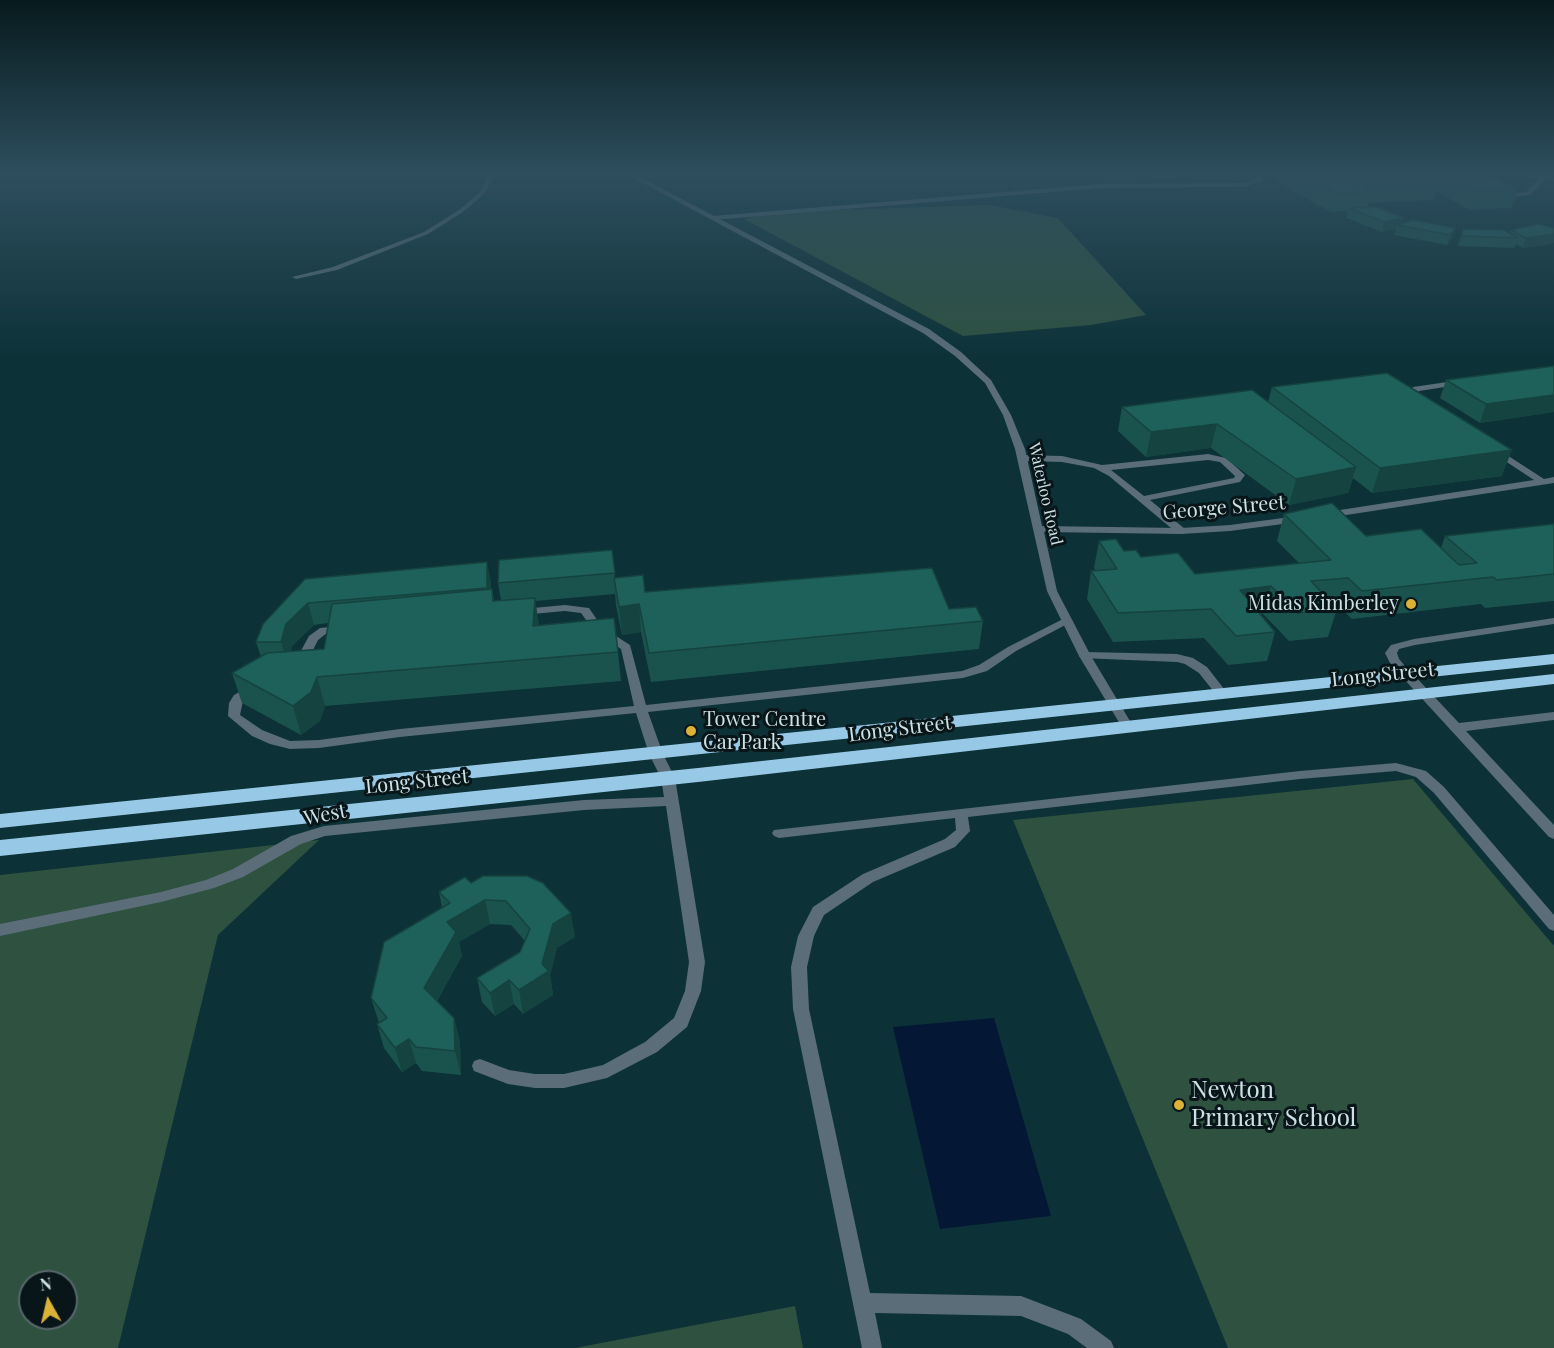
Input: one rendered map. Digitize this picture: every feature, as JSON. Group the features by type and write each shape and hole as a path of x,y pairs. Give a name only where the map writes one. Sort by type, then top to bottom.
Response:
{"highway":[{"name":"Long Street","path":"0,821 1554,659"},
{"name":"Long Street","path":"0,848 668,778 1554,680"}],"street":[{"path":"296,277 344,266 414,238"},
{"name":"Waterloo Road","path":"751,238 926,331 958,354 988,382 1007,415 1023,458 1052,591 1085,656 1127,726"},
{"path":"1426,407 1414,397 1413,393 1416,389 1466,381"},
{"path":"1485,444 1549,481"},
{"path":"1023,458 1080,462 1102,468 1208,456 1223,460 1240,475 1237,480 1142,499"},
{"path":"1102,468 1180,531"},
{"name":"George Street","path":"1039,530 1180,531 1230,528 1549,481"},
{"path":"480,1066 508,1077 535,1081 564,1081 607,1071 651,1047 681,1022 693,991 697,962 668,778 656,754 641,709 626,647 598,629 585,610 565,608 324,630 313,638 302,660 294,667 238,698 235,703 234,716 257,734 290,745 319,744 400,733 641,709 963,674 983,668 1012,649 1067,621"},
{"path":"1554,621 1414,642 1395,647 1391,653 1394,660 1422,694 1554,834"},
{"path":"1085,656 1156,656 1183,659 1203,670 1222,694"},
{"path":"1454,728 1554,716"},
{"path":"779,832 1396,767 1421,774 1439,790 1554,925"},
{"name":"West","path":"0,930 161,897 210,884 238,873 296,840 324,831 584,805 671,801"},
{"path":"872,1348 801,1009 799,967 806,936 818,911 868,878 950,843 963,831 961,812"},
{"path":"862,1303 1021,1306 1074,1326 1104,1348"}],"green space":[{"path":"779,238 1076,238 1146,315 1091,325 963,336"},
{"path":"1413,779 1554,946 1554,1348 1228,1348 1013,820"},
{"path":"319,840 218,935 118,1348 0,1348 0,875"},
{"path":"795,1306 803,1348 575,1348"}],"water":[{"path":"994,1018 1051,1216 940,1229 893,1027"}],"building":[{"path":"1554,366 1554,395 1486,404 1446,380"},
{"path":"1387,373 1512,450 1380,468 1272,387"},
{"path":"1252,390 1356,467 1296,479 1217,424 1151,432 1122,407"},
{"path":"1332,503 1366,536 1421,529 1459,565 1477,563 1445,536 1554,524 1554,574 1497,580 1493,577 1362,591 1348,578 1311,581 1337,609 1298,613 1271,586 1240,590 1275,632 1236,636 1211,609 1118,613 1091,571 1117,569 1099,541 1116,539 1124,551 1136,550 1141,557 1178,553 1195,574 1331,560 1284,514"},
{"path":"612,550 615,573 498,583 499,560"},
{"path":"487,562 487,588 308,603 286,624 281,642 256,642 263,624 305,579"},
{"path":"932,568 949,609 976,607 983,621 649,653 639,604 619,607 614,578 643,575 645,592"},
{"path":"492,589 493,601 535,598 533,626 614,618 618,652 317,677 311,692 293,706 232,673 267,653 324,649 332,604"},
{"path":"483,876 527,876 543,883 571,913 553,924 542,964 549,971 519,990 509,980 490,993 477,978 520,952 530,929 506,901 485,900 447,922 456,932 424,988 454,1018 455,1051 416,1047 409,1039 395,1048 377,1024 387,1018 371,998 384,942 450,903 439,892 465,877 471,883"}],"place":[{"name":"Midas Kimberley","path":"1411,604"},
{"name":"Tower Centre Car Park","path":"691,731"},
{"name":"Newton Primary School","path":"1179,1105"}]}
